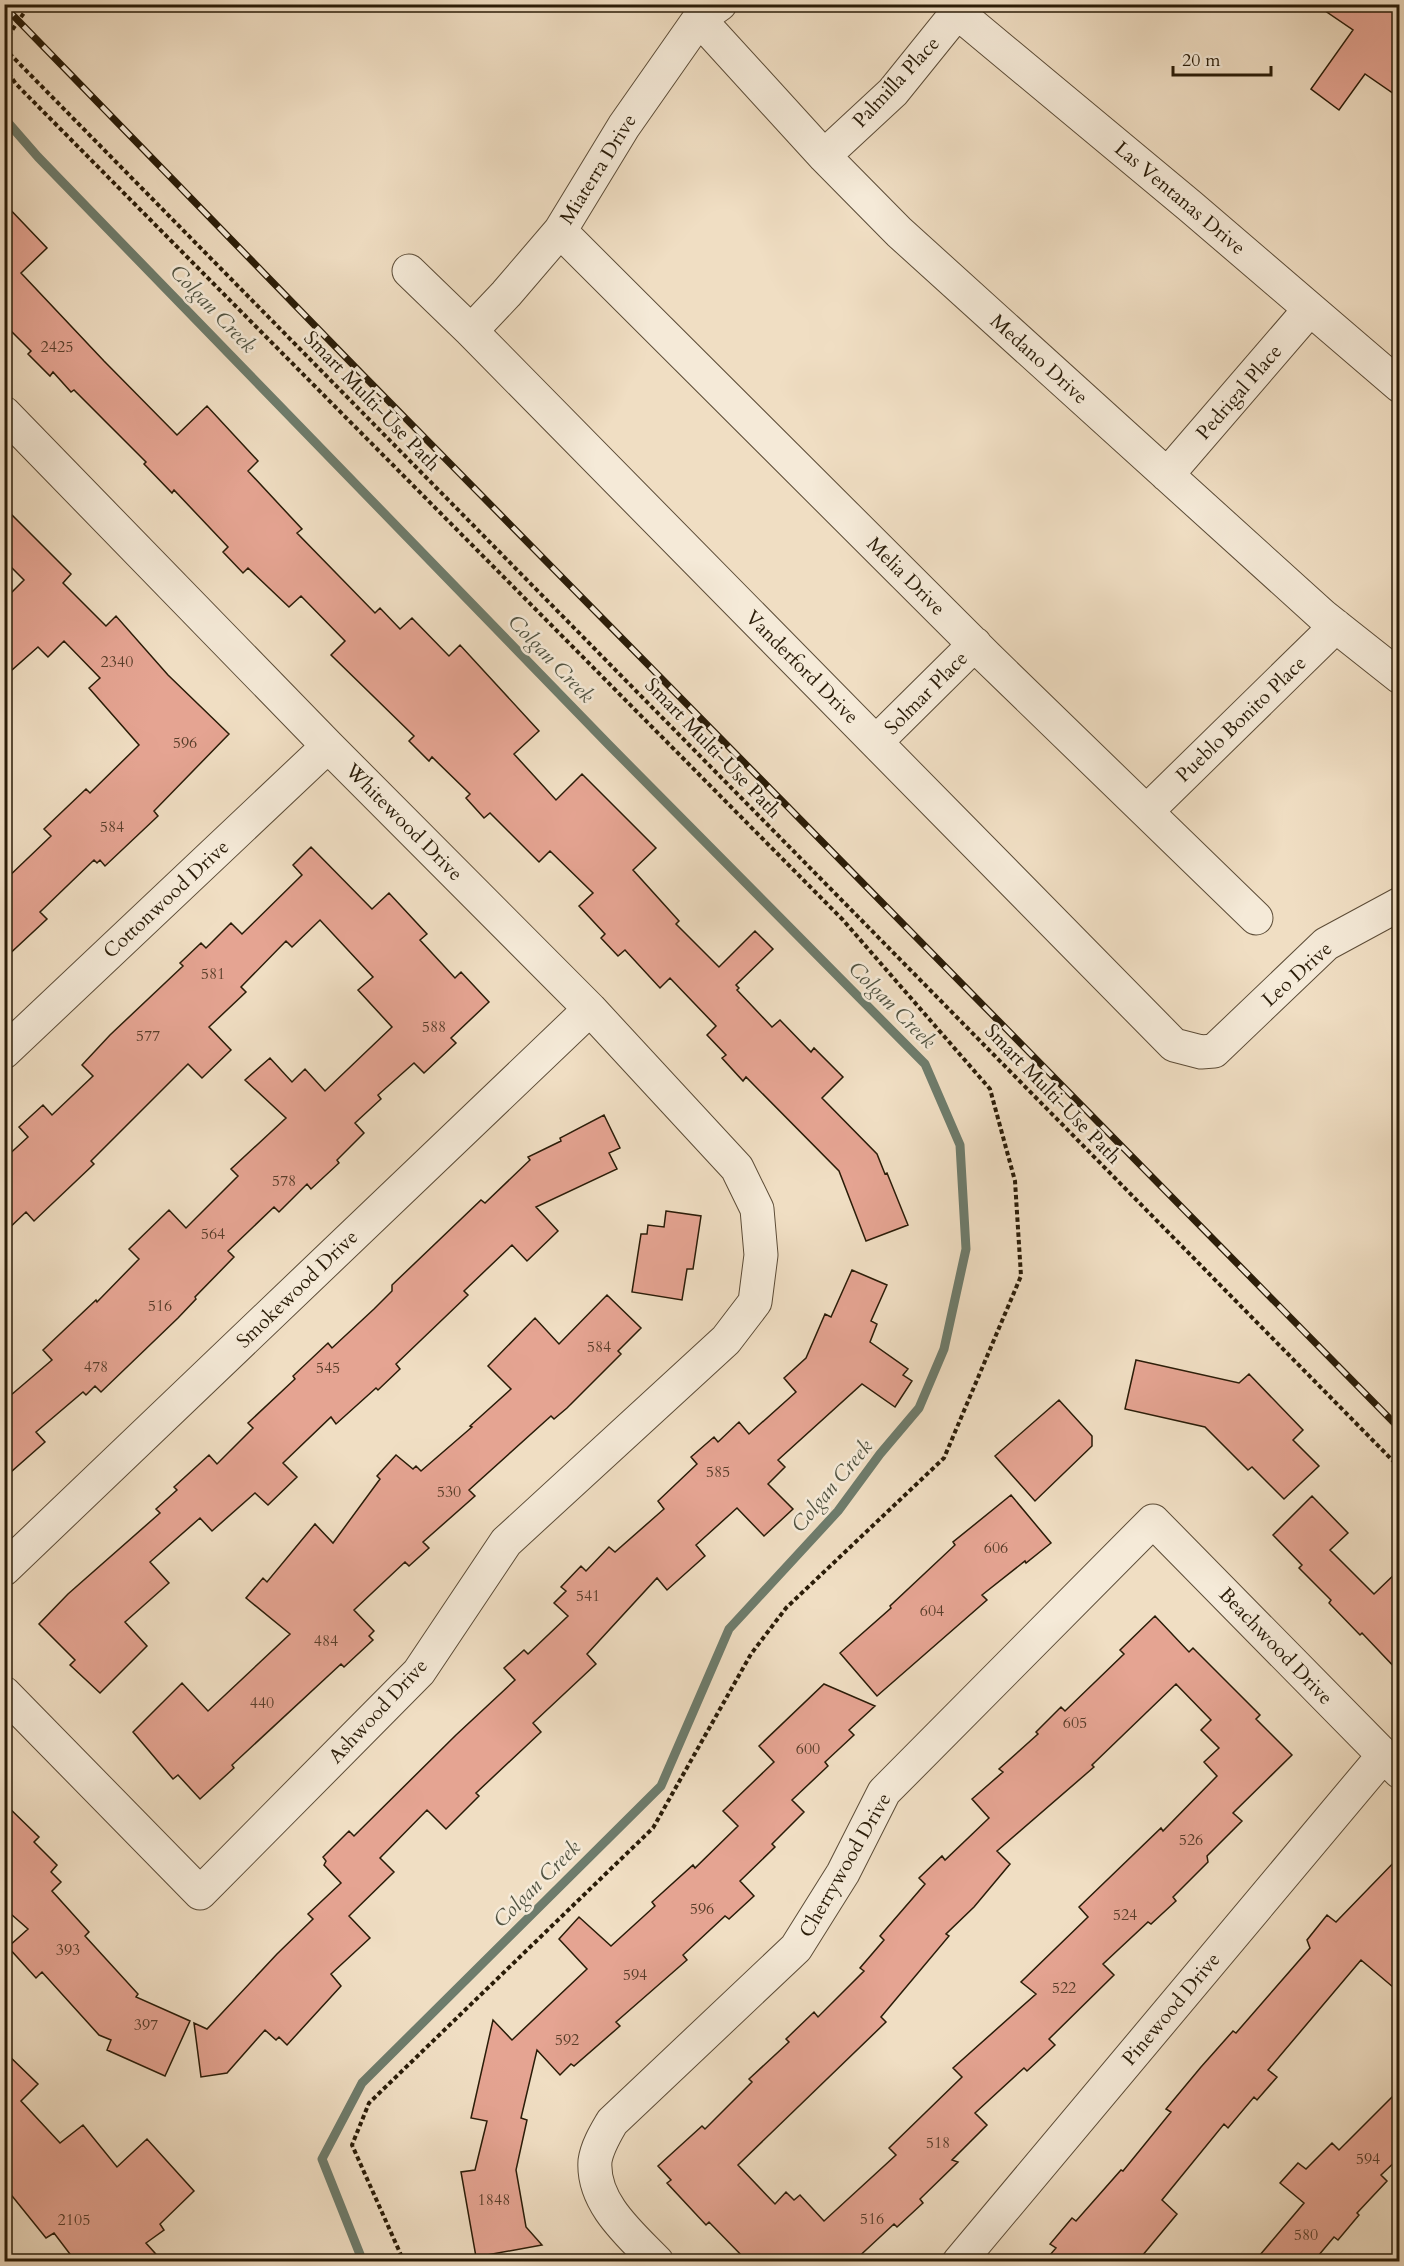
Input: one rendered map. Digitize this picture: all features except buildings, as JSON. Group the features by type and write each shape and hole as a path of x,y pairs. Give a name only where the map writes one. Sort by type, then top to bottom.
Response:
{"street":[{"name":"Palmilla Place","path":"824,156 893,92 961,9"},
{"name":"Las Ventanas Drive","path":"961,9 1400,386"},
{"name":"Medano Drive","path":"709,12 824,156 899,232 1336,626 1400,677"},
{"name":"Miaterra Drive","path":"471,331 560,231 624,126 709,12"},
{"name":"Melia Drive","path":"560,231 975,644 1256,918"},
{"name":"Vanderford Drive","path":"410,271 1174,1045 1202,1052"},
{"name":"Pedrigal Place","path":"1167,475 1310,309"},
{"name":"Whitewood Drive","path":"4,413 328,746 590,1009 737,1168 757,1209 761,1256"},
{"name":"Pueblo Bonito Place","path":"1147,811 1336,626"},
{"name":"Solmar Place","path":"876,742 975,644"},
{"name":"Cottonwood Drive","path":"4,1052 328,746"},
{"name":"Leo Drive","path":"1202,1052 1214,1051 1326,944 1400,904"},
{"name":"Smokewood Drive","path":"4,1569 590,1009"},
{"name":"Ashwood Drive","path":"4,1694 200,1893 419,1672 506,1542 726,1340 755,1302 761,1256"},
{"name":"Beachwood Drive","path":"1153,1521 1391,1764"},
{"name":"Cherrywood Drive","path":"657,2262 613,2216 599,2189 595,2162 601,2141 612,2122 796,1948 843,1874 884,1792 1153,1521"},
{"name":"Pinewood Drive","path":"959,2262 1391,1764"}],"path":[{"path":"4,42 30,4"},
{"name":"Smart Multi-Use Path","path":"5,49 1400,1468"},
{"path":"4,67 16,84 843,920 990,1089 1015,1181 1021,1276 944,1458 786,1608 751,1654 653,1828 369,2103 352,2145 401,2255 407,2262"}],"waterway":[{"name":"Colgan Creek","path":"4,118 38,157 609,745 925,1064 960,1145 966,1249 944,1349 919,1408 880,1454 838,1511 729,1629 661,1786 362,2083 322,2159 361,2257 366,2262"}],"railway":[{"path":"4,6 360,372 1400,1429"}]}
